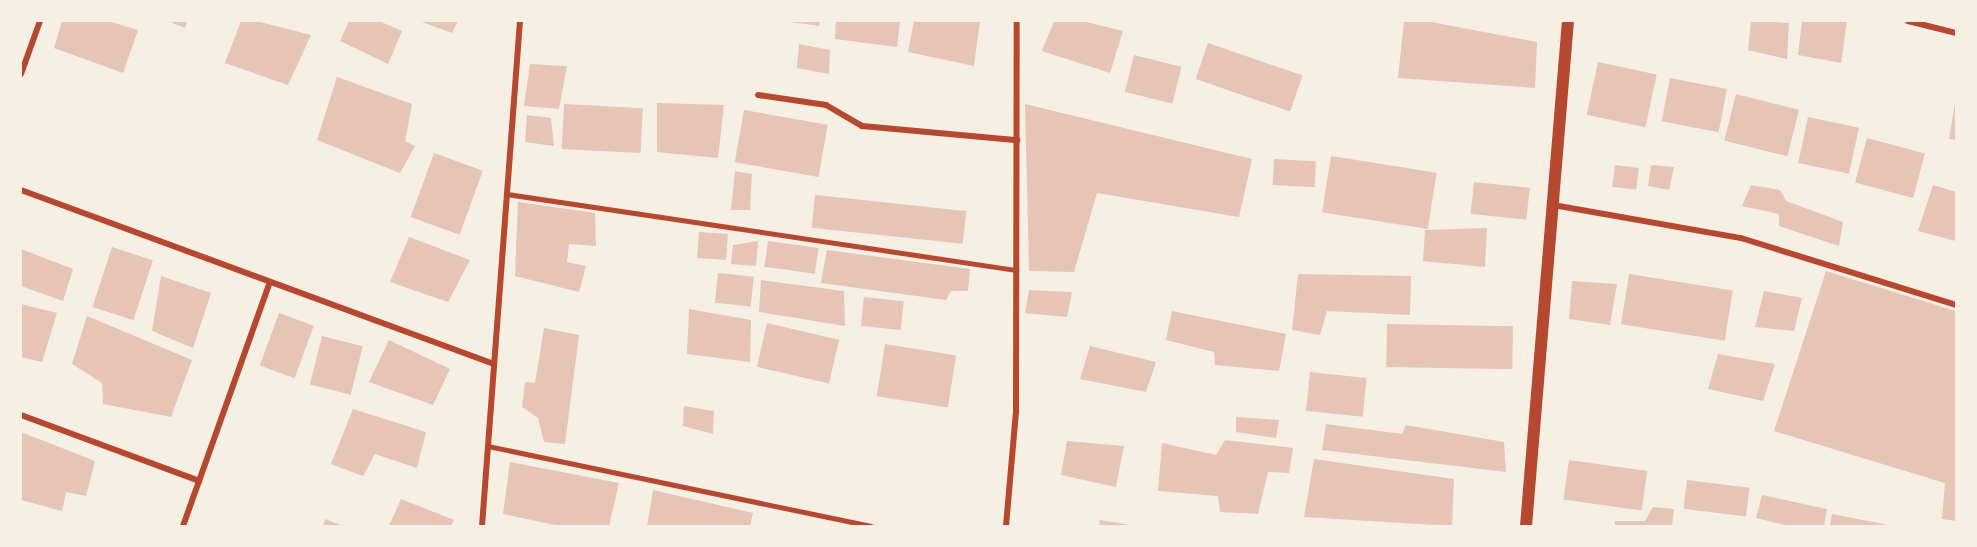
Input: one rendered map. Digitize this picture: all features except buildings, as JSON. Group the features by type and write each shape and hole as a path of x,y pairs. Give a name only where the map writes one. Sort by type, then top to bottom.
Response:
{"main road":[{"path":"1526,526 1568,21"}],"street":[{"path":"21,74 40,21"},
{"path":"482,526 520,21"},
{"path":"1006,526 1016,411 1017,21"},
{"path":"1908,21 1956,33"},
{"path":"758,95 826,105 862,126 1017,140"},
{"path":"21,190 494,364"},
{"path":"1553,205 1741,238 1956,305"},
{"path":"183,526 270,282"},
{"path":"21,415 199,481"}],"lane":[{"path":"507,195 1016,270"},
{"path":"488,446 871,526"}]}
